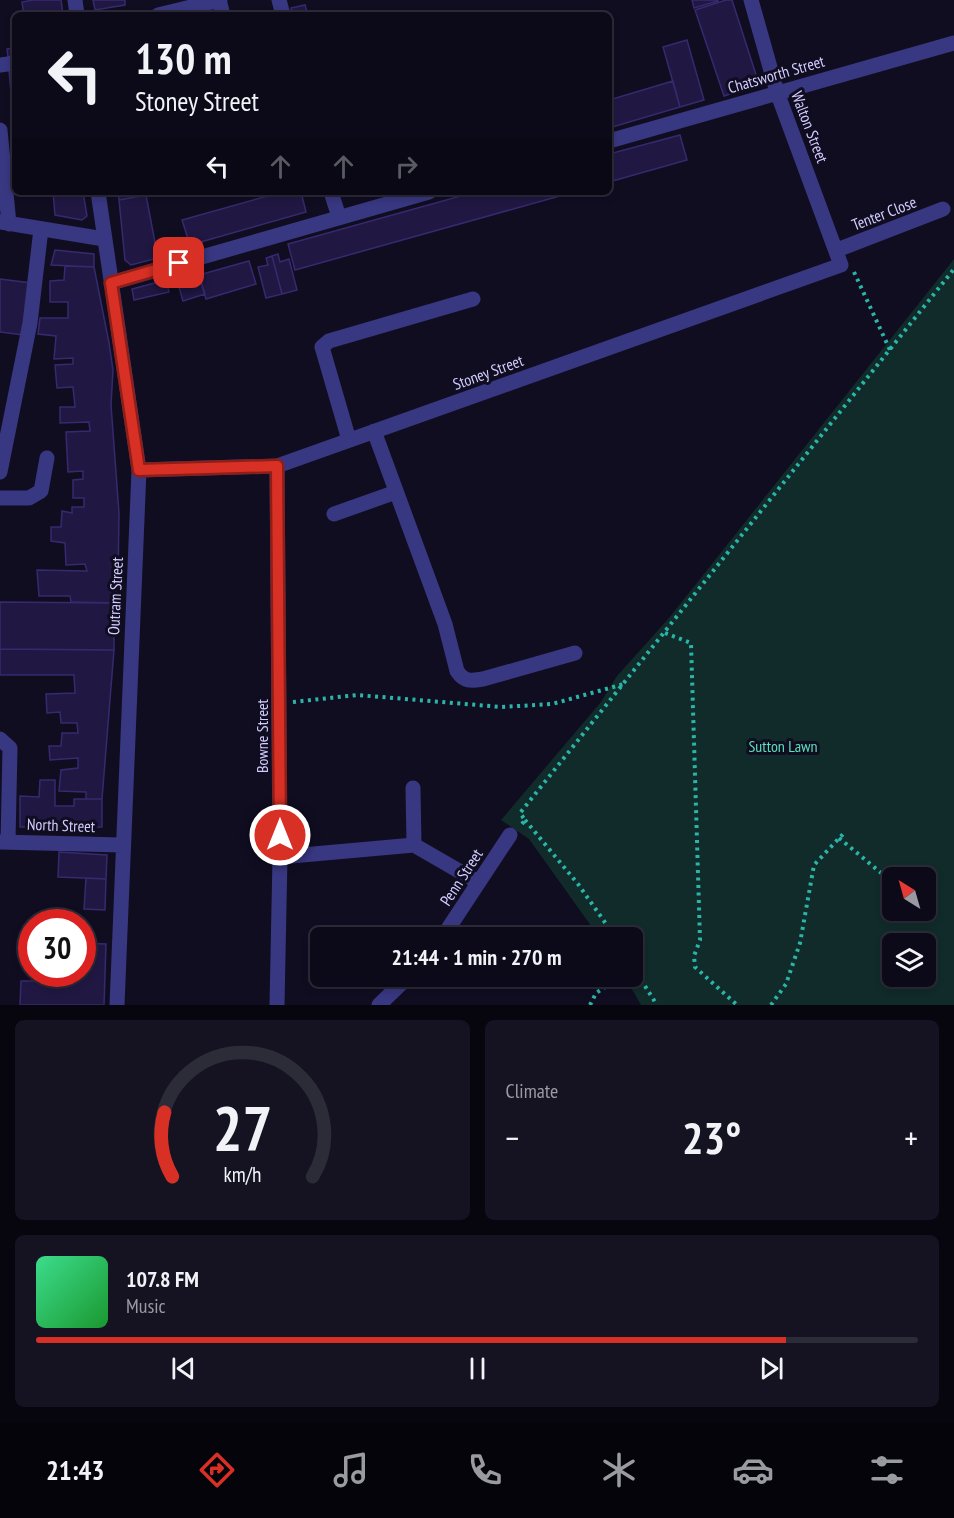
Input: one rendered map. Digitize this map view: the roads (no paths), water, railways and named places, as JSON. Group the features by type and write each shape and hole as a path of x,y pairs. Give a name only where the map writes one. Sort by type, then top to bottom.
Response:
{"street":[{"path":"170,12 220,0"},
{"name":"Walton Street","path":"751,0 777,93 841,265"},
{"name":"Chatsworth Street","path":"612,140 954,43"},
{"path":"0,130 4,223 104,239"},
{"name":"Outram Street","path":"98,195 139,470 117,1005"},
{"path":"332,195 339,217"},
{"path":"111,283 418,195"},
{"name":"Tenter Close","path":"837,250 943,209"},
{"path":"0,472 30,323 41,229"},
{"name":"Stoney Street","path":"139,470 277,466 841,265"},
{"path":"349,440 322,347 328,341 473,299"},
{"path":"374,432 445,624 457,671 461,678 469,681 483,680 575,653"},
{"path":"0,498 29,498 40,491 47,458"},
{"name":"Bowne Street","path":"277,466 280,703 277,1005"},
{"path":"334,514 396,492"},
{"path":"0,739 10,748 4,842"},
{"path":"413,788 414,845"},
{"name":"Penn Street","path":"449,927 510,835"},
{"name":"North Street","path":"4,842 122,845"},
{"path":"280,856 414,845 478,882"},
{"path":"388,1002 400,987"}],"park label":[{"name":"Sutton Lawn","path":"783,746"}]}
